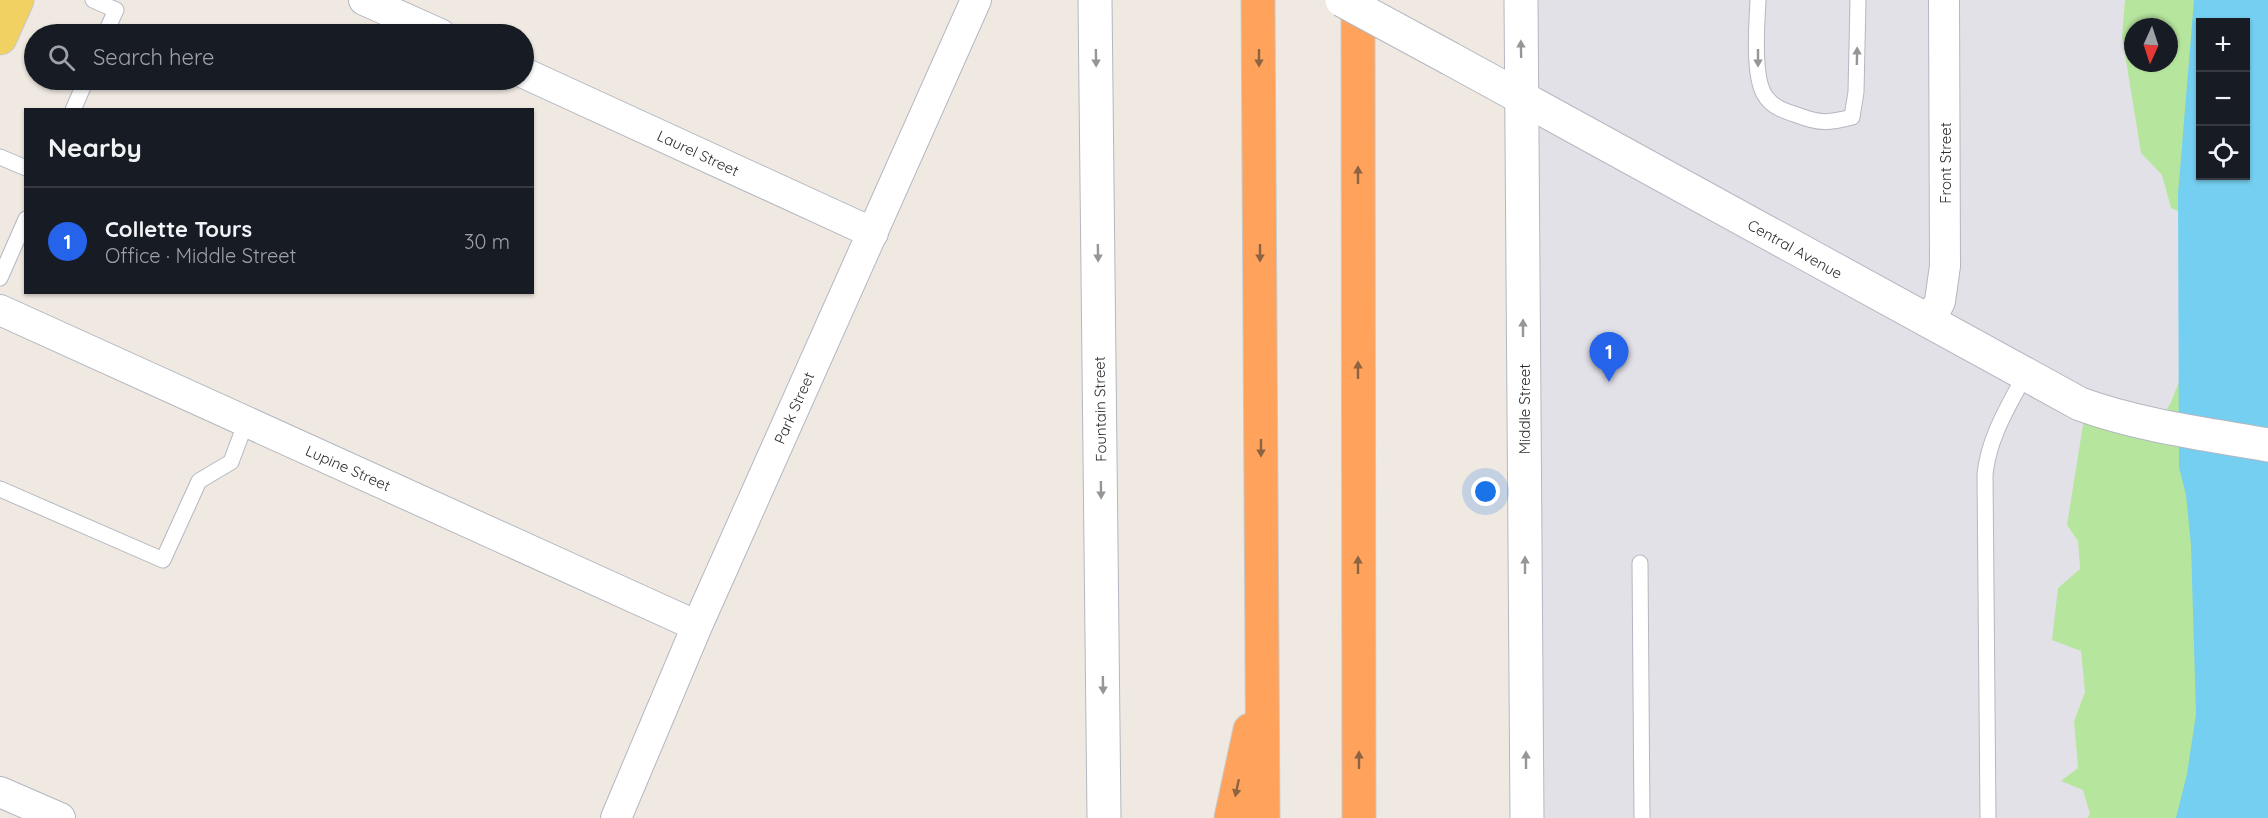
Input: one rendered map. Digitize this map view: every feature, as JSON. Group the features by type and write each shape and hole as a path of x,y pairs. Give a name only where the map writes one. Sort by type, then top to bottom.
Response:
{"highway":[{"path":"1258,0 1263,818"},
{"path":"1358,0 1359,818"},
{"path":"1358,122 1382,0"},
{"path":"1231,818 1263,669"}],"main road":[{"path":"0,38 17,0"}],"street":[{"path":"364,0 418,24"},
{"name":"Park Street","path":"616,818 697,626 976,0"},
{"name":"Fountain Street","path":"1095,0 1104,818"},
{"name":"Central Avenue","path":"1342,0 2080,404 2166,428 2268,445"},
{"name":"Middle Street","path":"1521,0 1527,818"},
{"name":"Front Street","path":"1930,322 1940,301 1945,266 1944,0"},
{"name":"Laurel Street","path":"534,78 873,232"},
{"name":"Lupine Street","path":"0,309 697,626"},
{"path":"0,792 58,818"}],"lane":[{"path":"93,0 118,5 109,24"},
{"path":"1758,0 1758,78 1765,96 1777,108 1829,123 1852,117 1856,92 1858,0"},
{"path":"74,108 82,90"},
{"path":"0,157 24,167"},
{"path":"0,278 24,224"},
{"path":"1988,818 1985,474 1994,435 2025,375"},
{"path":"0,489 163,560 199,481 231,462 246,422"},
{"path":"1640,563 1642,818"}],"shaded area":[{"path":"1523,0 2125,0 2122,36 2124,72 2128,72 2141,153 2162,175 2171,208 2182,213 2196,338 2164,415 2067,525 2078,541 2080,570 2058,588 2081,651 2085,692 2074,721 2078,768 2090,814 2087,818 1522,818"}],"green space":[{"path":"2125,0 2226,0 2205,18 2196,18 2196,180 2200,180 2236,818 2087,818 2090,814 2083,790 2061,781 2078,768 2074,721 2085,692 2081,651 2052,640 2058,588 2080,569 2078,541 2067,525 2087,400 2164,415 2196,338 2182,213 2171,208 2162,175 2141,153 2128,72 2178,72 2178,18 2124,18 2124,48 2122,36"}],"water":[{"path":"2194,0 2268,0 2268,818 2176,818 2187,774 2196,714 2191,545 2186,495 2179,467 2178,194"}],"place":[{"name":"Collette Tours","path":"1609,382"}]}
